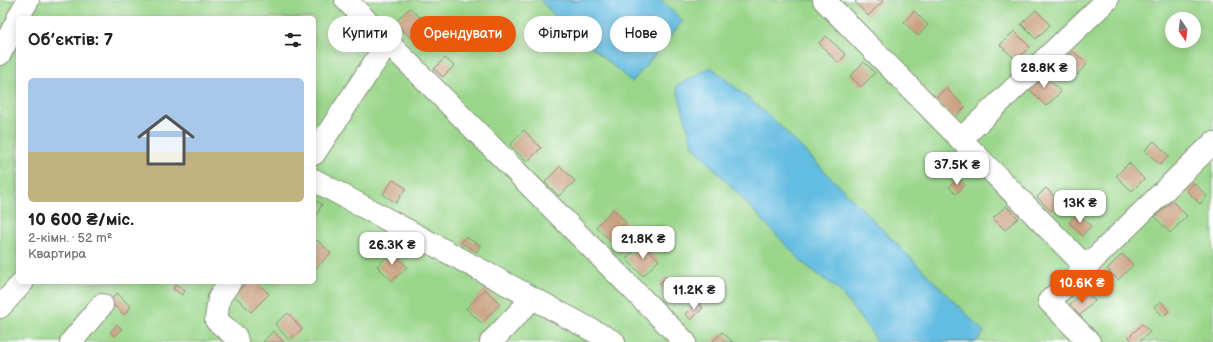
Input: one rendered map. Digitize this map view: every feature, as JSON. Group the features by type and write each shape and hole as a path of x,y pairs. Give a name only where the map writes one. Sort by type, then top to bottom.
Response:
{"lane":[{"path":"19,16 28,0"},
{"path":"346,0 362,16"},
{"path":"961,139 1107,0"},
{"path":"837,4 961,139 1086,267"},
{"path":"0,54 16,22"},
{"path":"316,151 381,52"},
{"path":"398,52 685,342"},
{"path":"1090,342 1049,301 1213,143"},
{"path":"316,181 614,342"},
{"path":"0,307 21,284"},
{"path":"229,284 219,298 216,320 236,337 237,342"},
{"path":"491,342 532,299"},
{"path":"71,342 102,305"}],"green space":[{"path":"0,0 1213,0 1213,342 0,342"}],"water":[{"path":"540,0 661,0 683,21 671,35 671,16 610,16 610,52 657,52 632,82 597,52 602,52 602,16 554,15"},
{"path":"711,67 773,119 984,332 976,342 875,342 874,336 839,290 803,263 693,146 676,86"}],"building":[{"path":"858,0 884,0 868,16 855,2"},
{"path":"410,8 419,16 410,16 410,37 402,29 401,16"},
{"path":"1036,10 1050,25 1036,39 1021,24"},
{"path":"914,11 928,25 918,36 904,22"},
{"path":"1014,31 1030,47 1016,60 1000,45"},
{"path":"826,36 846,55 838,63 819,43"},
{"path":"1073,51 1087,64 1077,75 1063,61"},
{"path":"445,58 454,66 443,77 434,69"},
{"path":"864,62 875,73 861,87 850,76"},
{"path":"1042,72 1061,92 1046,106 1027,87"},
{"path":"946,88 965,107 954,119 934,99"},
{"path":"524,130 541,148 527,162 510,145"},
{"path":"1154,141 1169,156 1160,165 1145,150"},
{"path":"1129,163 1144,179 1132,191 1116,176"},
{"path":"560,166 575,181 559,196 545,182"},
{"path":"958,178 965,185 956,194 949,187"},
{"path":"393,180 406,188 396,203 383,194"},
{"path":"1194,183 1207,196 1200,204 1186,190"},
{"path":"1046,188 1060,202 1051,211 1037,197"},
{"path":"316,201 322,204 316,217"},
{"path":"1172,201 1187,216 1170,233 1155,217"},
{"path":"1006,206 1018,218 1005,230 993,218"},
{"path":"613,209 626,222 622,226 636,240 623,253 596,227"},
{"path":"1078,213 1091,226 1082,236 1069,222"},
{"path":"465,237 480,245 477,252 461,243"},
{"path":"317,240 331,253 316,268"},
{"path":"642,244 659,260 643,276 626,259"},
{"path":"393,252 407,267 392,281 377,266"},
{"path":"1122,254 1133,265 1118,280 1107,269"},
{"path":"666,277 674,285 667,292 659,284"},
{"path":"176,284 185,291 182,295 173,289"},
{"path":"245,284 259,284 269,294 251,312 234,295"},
{"path":"485,289 500,304 482,323 466,309"},
{"path":"1085,291 1095,301 1079,316 1069,306"},
{"path":"117,293 131,307 124,315 110,301"},
{"path":"1160,301 1169,311 1163,316 1154,307"},
{"path":"697,302 703,308 691,320 685,314"},
{"path":"288,313 302,329 289,340 275,324"},
{"path":"117,324 122,329 114,336 110,332"},
{"path":"1142,324 1150,332 1139,342 1134,342 1129,337"},
{"path":"273,331 284,342 263,342"},
{"path":"722,332 733,342 714,342 713,341"}]}
